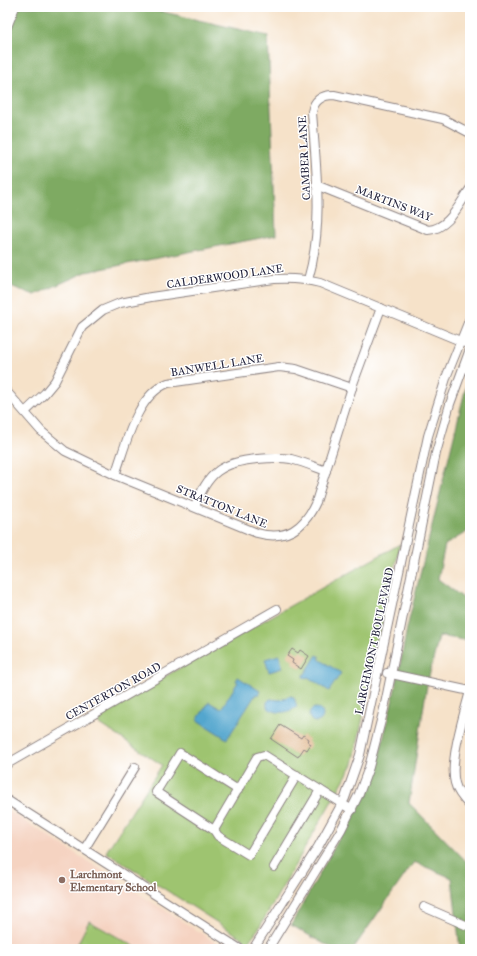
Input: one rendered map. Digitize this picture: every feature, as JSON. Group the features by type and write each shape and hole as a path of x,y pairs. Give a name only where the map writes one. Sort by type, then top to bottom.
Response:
{"street":[{"path":"7,26 15,7"},
{"name":"CAMBER LANE","path":"308,280 314,259 317,240 312,112 316,101 321,97 334,96 435,117 451,122 470,133"},
{"name":"MARTINS WAY","path":"316,185 428,230 435,230 445,224 470,189"},
{"name":"CALDERWOOD LANE","path":"25,412 45,393 55,380 82,327 103,310 120,303 150,297 274,279 292,278 308,280 320,283 470,344"},
{"name":"STRATTON LANE","path":"7,392 56,446 115,475 257,533 276,536 285,535 301,525 312,510 352,388 381,308"},
{"name":"LARCHMONT BOULEVARD","path":"253,949 318,847 341,804 364,739 428,436 447,375 470,318"},
{"name":"LARCHMONT BOULEVARD","path":"268,949 321,864 352,810 373,753 438,448 450,404 470,349"},
{"name":"BANWELL LANE","path":"115,475 142,406 156,389 168,383 269,368 288,367 312,373 352,388"},
{"path":"195,507 202,488 209,479 222,467 233,463 278,458 291,459 326,471"},
{"name":"CENTERTON ROAD","path":"7,764 277,609"},
{"path":"379,671 470,691 453,766 455,782 462,797 470,806"},
{"path":"238,790 180,753 156,792 214,830 218,836 249,855 298,775"},
{"path":"214,830 258,757 264,755 352,810"},
{"path":"85,848 135,767"},
{"path":"274,867 320,790"},
{"path":"7,800 85,848 240,949"},
{"path":"424,907 470,927"}],"shaded area":[{"name":"Larchmont Elementary School","path":"7,810 226,949 7,949"}],"green space":[{"path":"7,7 142,7 268,36 276,235 86,272 35,295 7,285"},
{"path":"470,370 470,530 445,545 438,579 470,603 470,641 439,636 427,685 409,803 470,865 470,949 460,949 452,878 414,862 353,949 333,949 291,925 375,774 397,681 407,628"},
{"path":"400,544 353,764 259,928 248,942 106,852 162,765 91,718"},
{"path":"89,921 139,949 75,949"}],"water":[{"path":"279,655 283,668 269,672 265,659"},
{"path":"317,655 320,657 319,659 341,673 329,691 308,677 306,679 303,677"},
{"path":"238,677 260,691 258,695 256,694 227,739 197,720 209,702 221,709 238,682 236,681"},
{"path":"290,696 294,697 297,707 286,712 278,712 267,707 267,702 270,699 280,700"},
{"path":"313,708 319,708 323,712 323,718 319,722 313,722 309,718 309,712"}],"building":[{"path":"292,649 298,653 300,650 309,656 301,669 292,663 293,660 287,656"},
{"path":"280,725 301,738 303,735 309,739 308,742 311,744 307,750 304,748 298,757 271,739"}],"place":[{"name":"Larchmont Elementary School","path":"62,880"}]}
